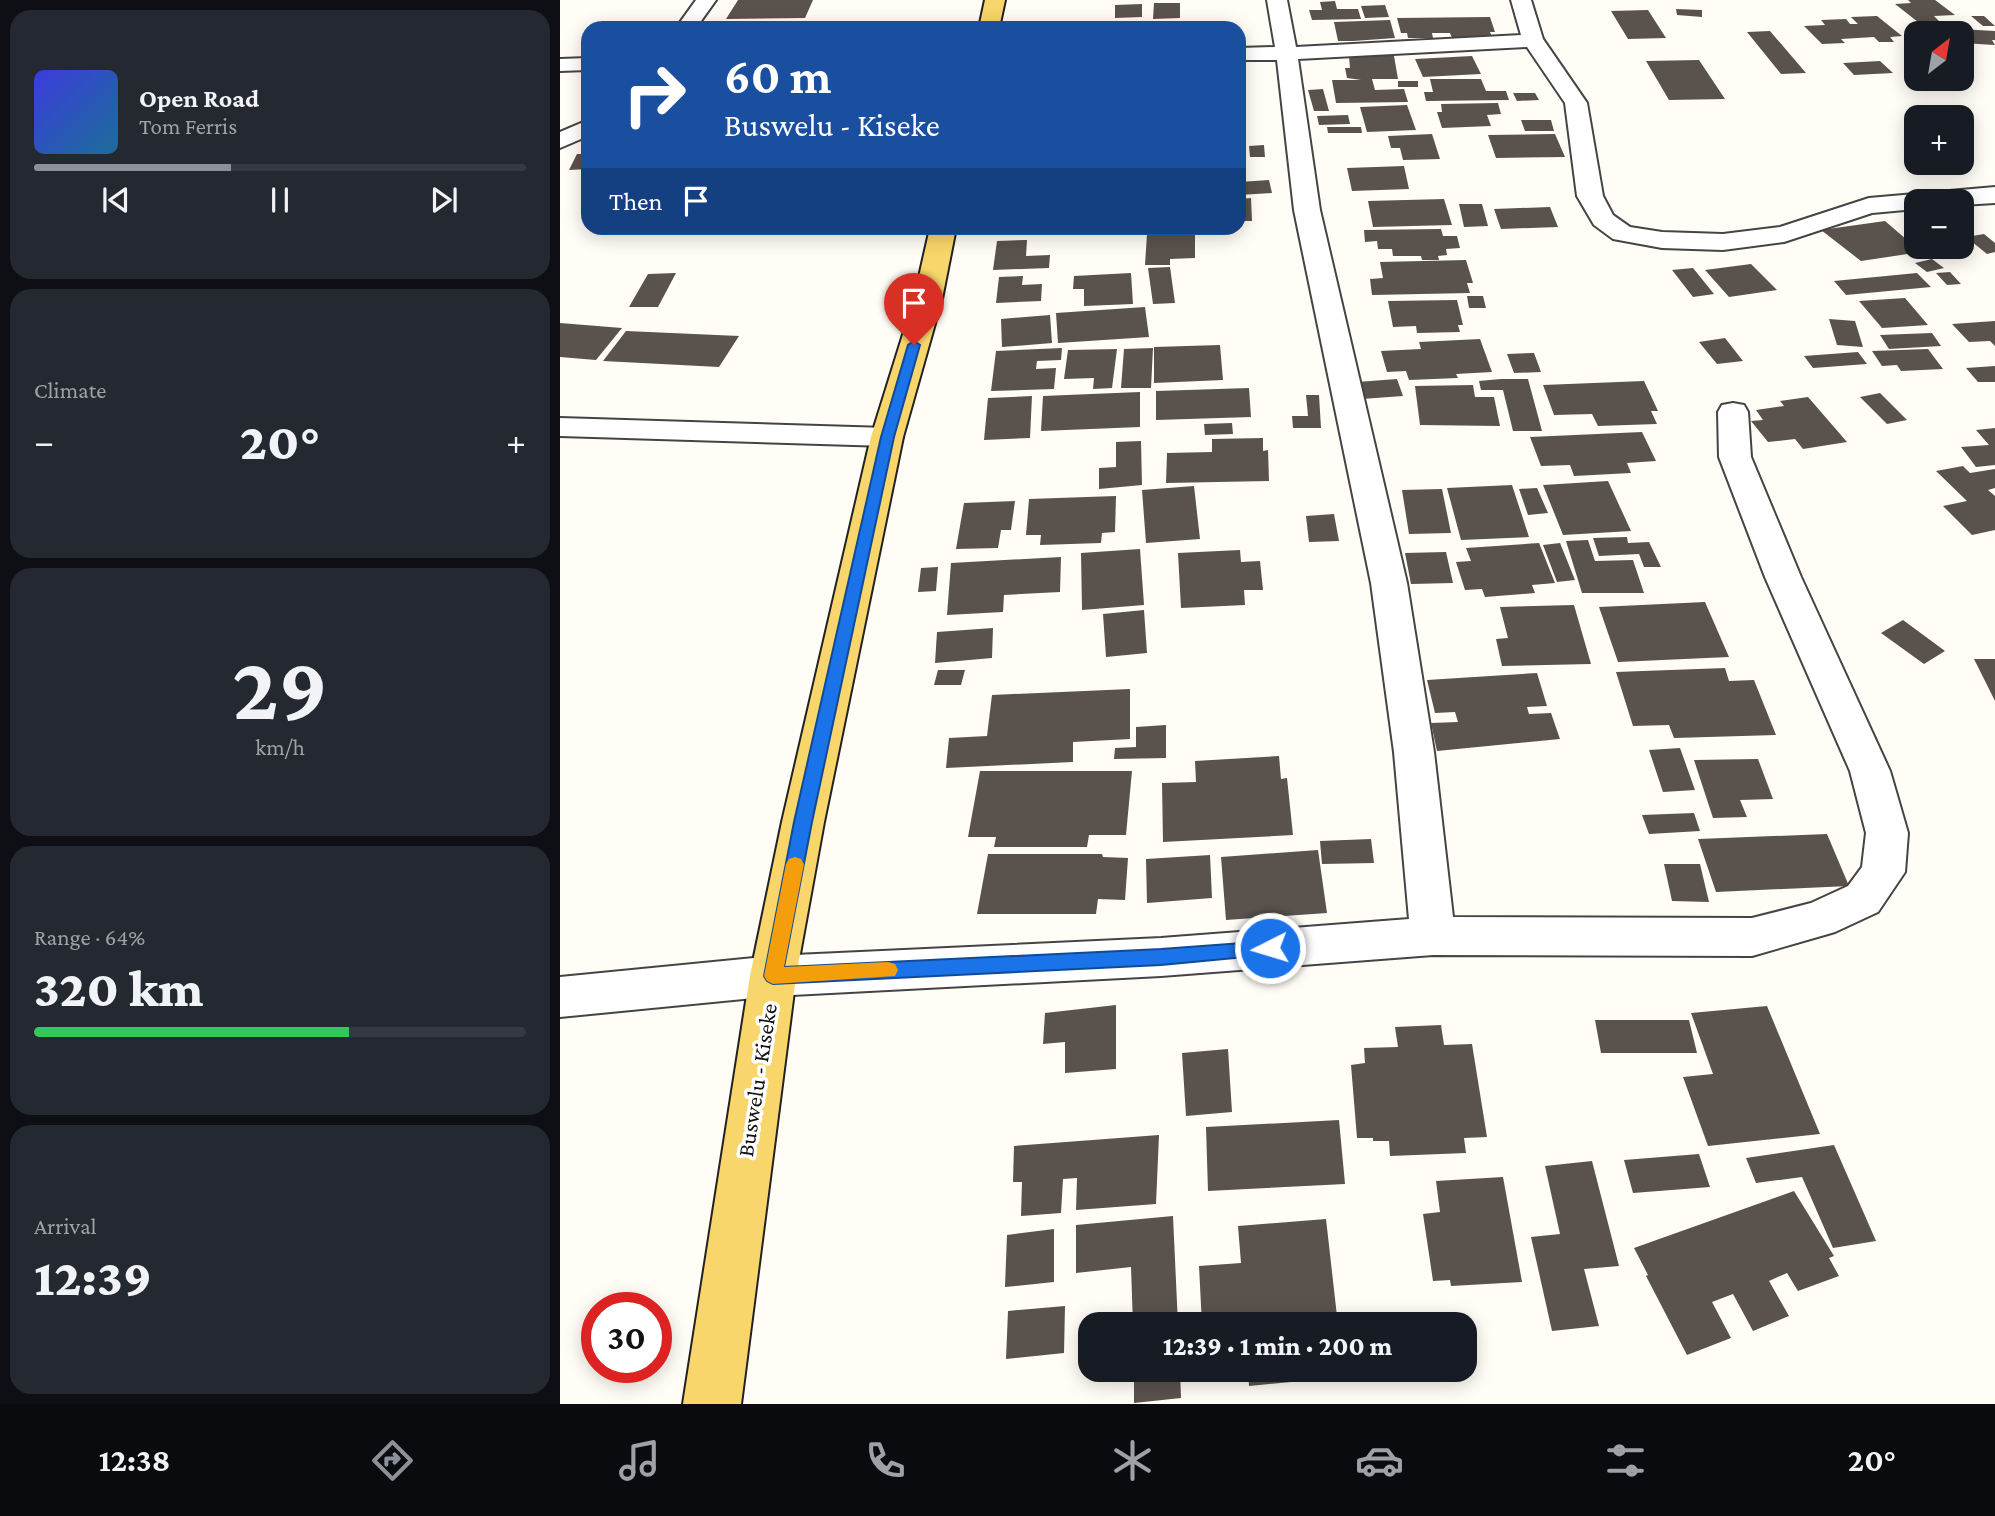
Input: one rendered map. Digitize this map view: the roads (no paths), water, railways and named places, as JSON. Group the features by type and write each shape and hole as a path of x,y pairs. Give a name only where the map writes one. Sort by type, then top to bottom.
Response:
{"main road":[{"path":"990,21 995,0"},
{"name":"Buswelu - Kiseke","path":"712,1404 773,976 803,822 887,437 928,299 942,235"}],"street":[{"path":"691,21 706,0"},
{"path":"1277,0 1287,54 1307,210 1389,583 1414,752 1433,936"},
{"path":"1521,0 1533,40 1576,103 1590,196 1603,220 1622,233 1662,240 1723,242 1784,234 1869,206 1995,195"},
{"path":"1246,54 1533,40"},
{"path":"560,65 581,64"},
{"path":"560,141 581,130"},
{"path":"560,997 773,976 1161,957 1433,936 1752,937 1819,919 1863,899 1883,872 1887,833 1870,771 1783,577 1735,457 1733,412"},
{"path":"560,427 887,437"}]}
